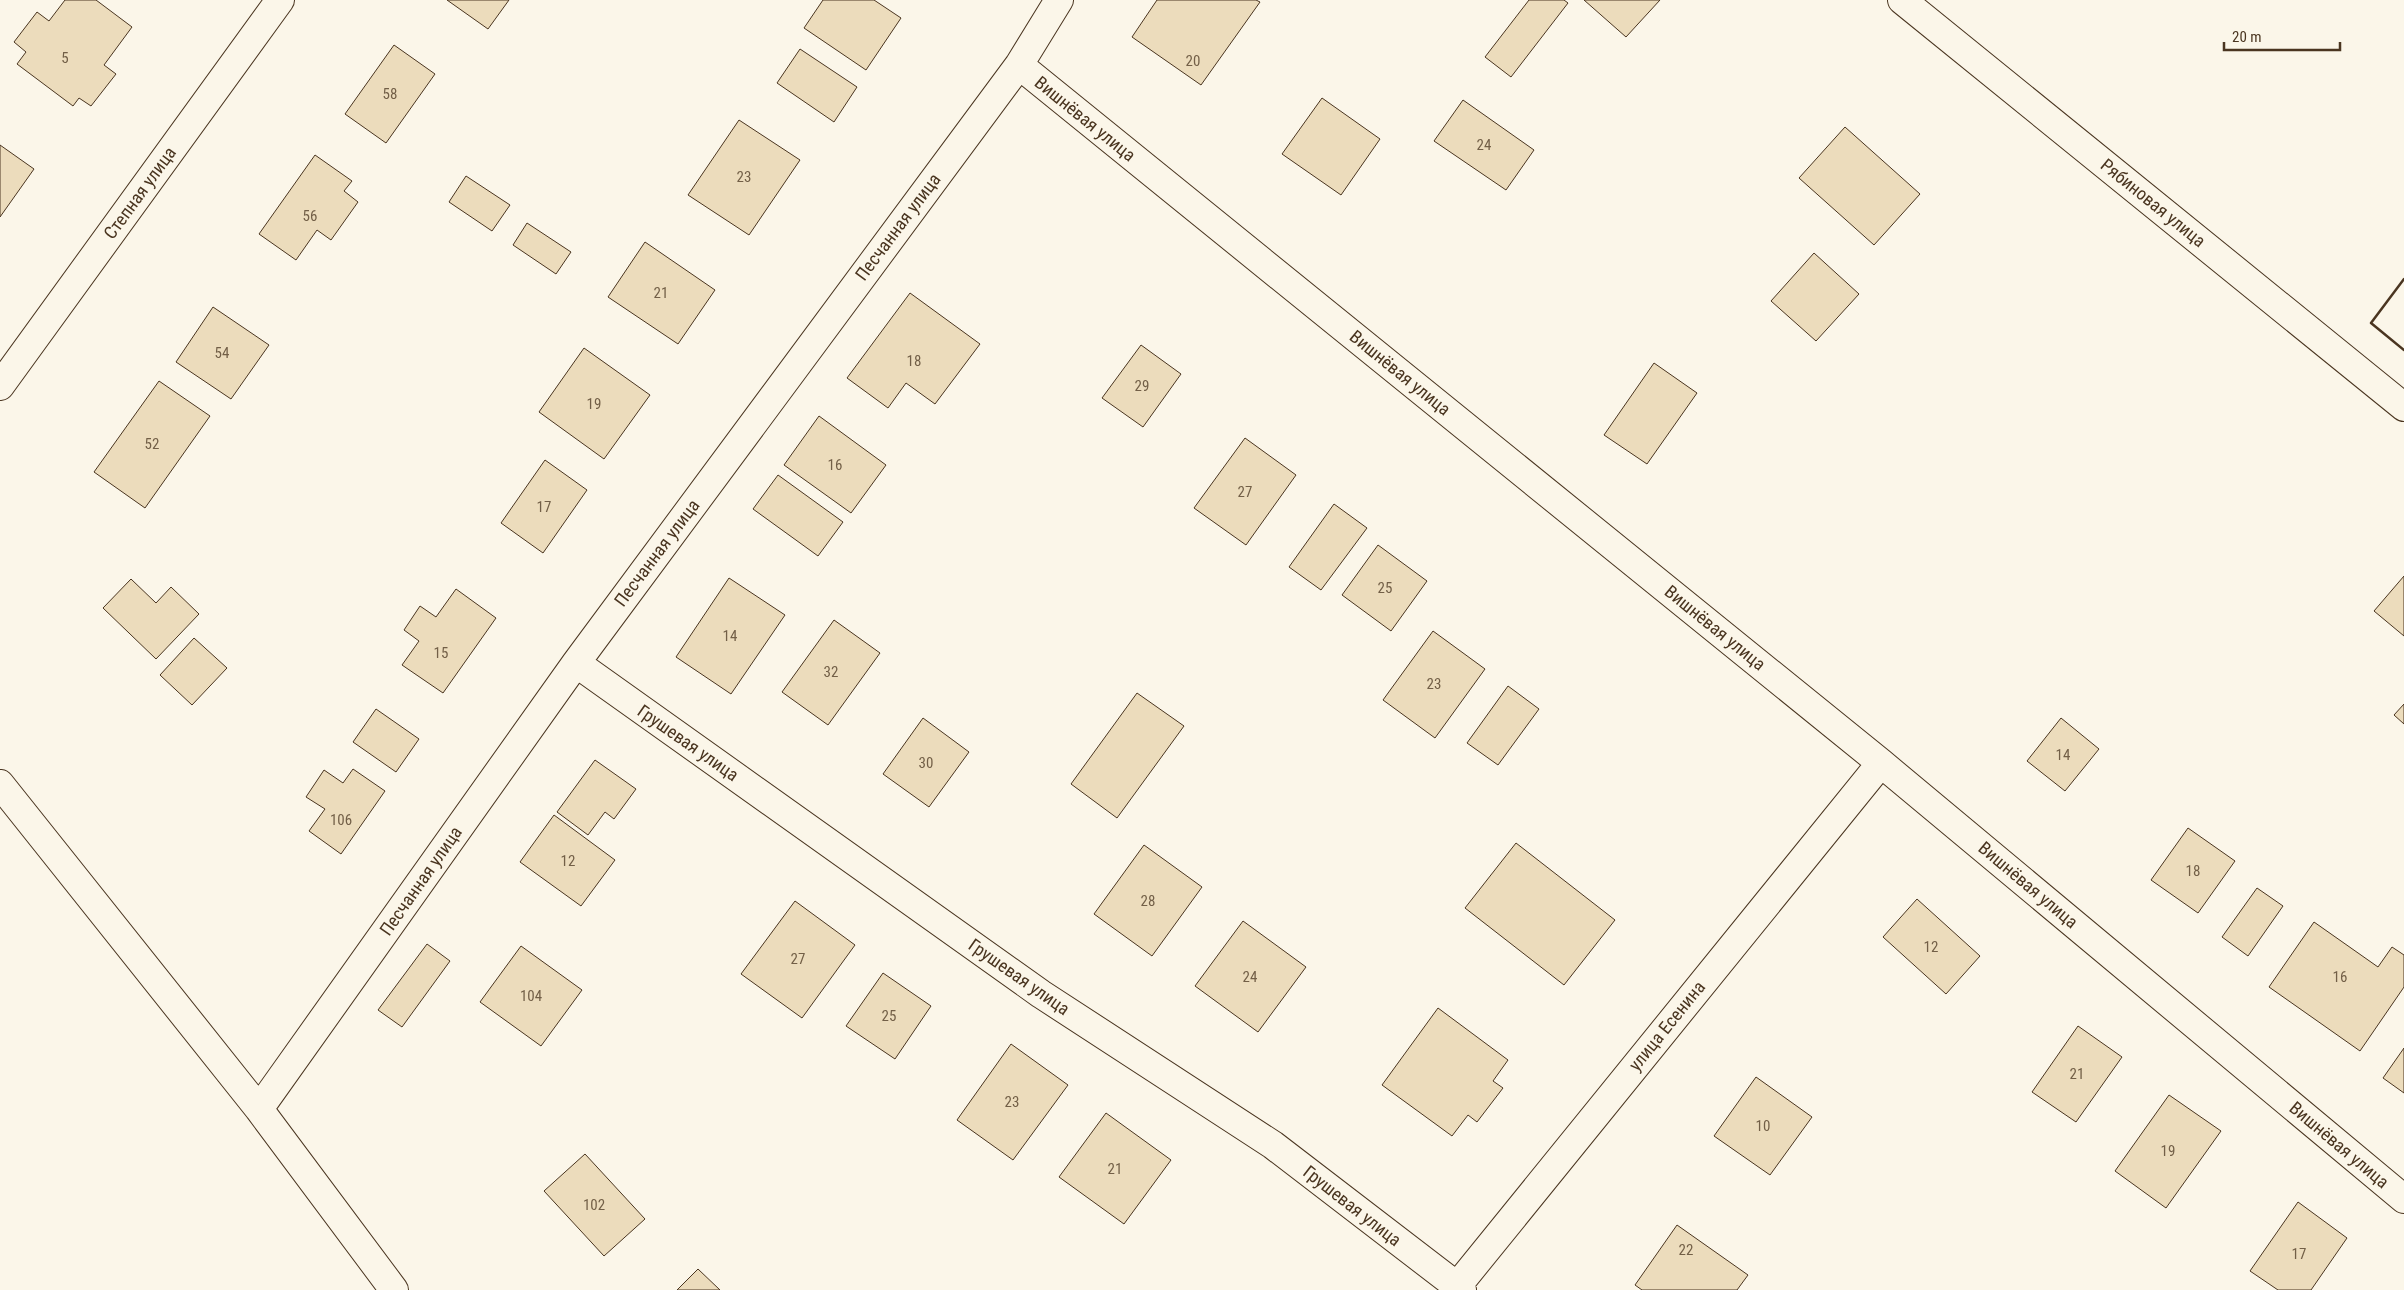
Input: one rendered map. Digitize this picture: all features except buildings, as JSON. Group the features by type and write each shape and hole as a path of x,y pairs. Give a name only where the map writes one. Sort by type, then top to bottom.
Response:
{"street":[{"name":"Степная улица","path":"0,386 280,0"},
{"name":"Песчанная улица","path":"259,1109 576,663 1019,65 1059,0"},
{"name":"Рябиновая улица","path":"1902,0 2404,407"},
{"name":"Вишнёвая улица","path":"1019,65 1881,763 2404,1199"},
{"name":"Грушевая улица","path":"576,663 1041,994 1273,1145 1457,1289"},
{"name":"улица Есенина","path":"1457,1289 1881,763"},
{"path":"0,784 259,1109 394,1290"}],"wall":[{"path":"2404,279 2371,323 2404,350"}]}
